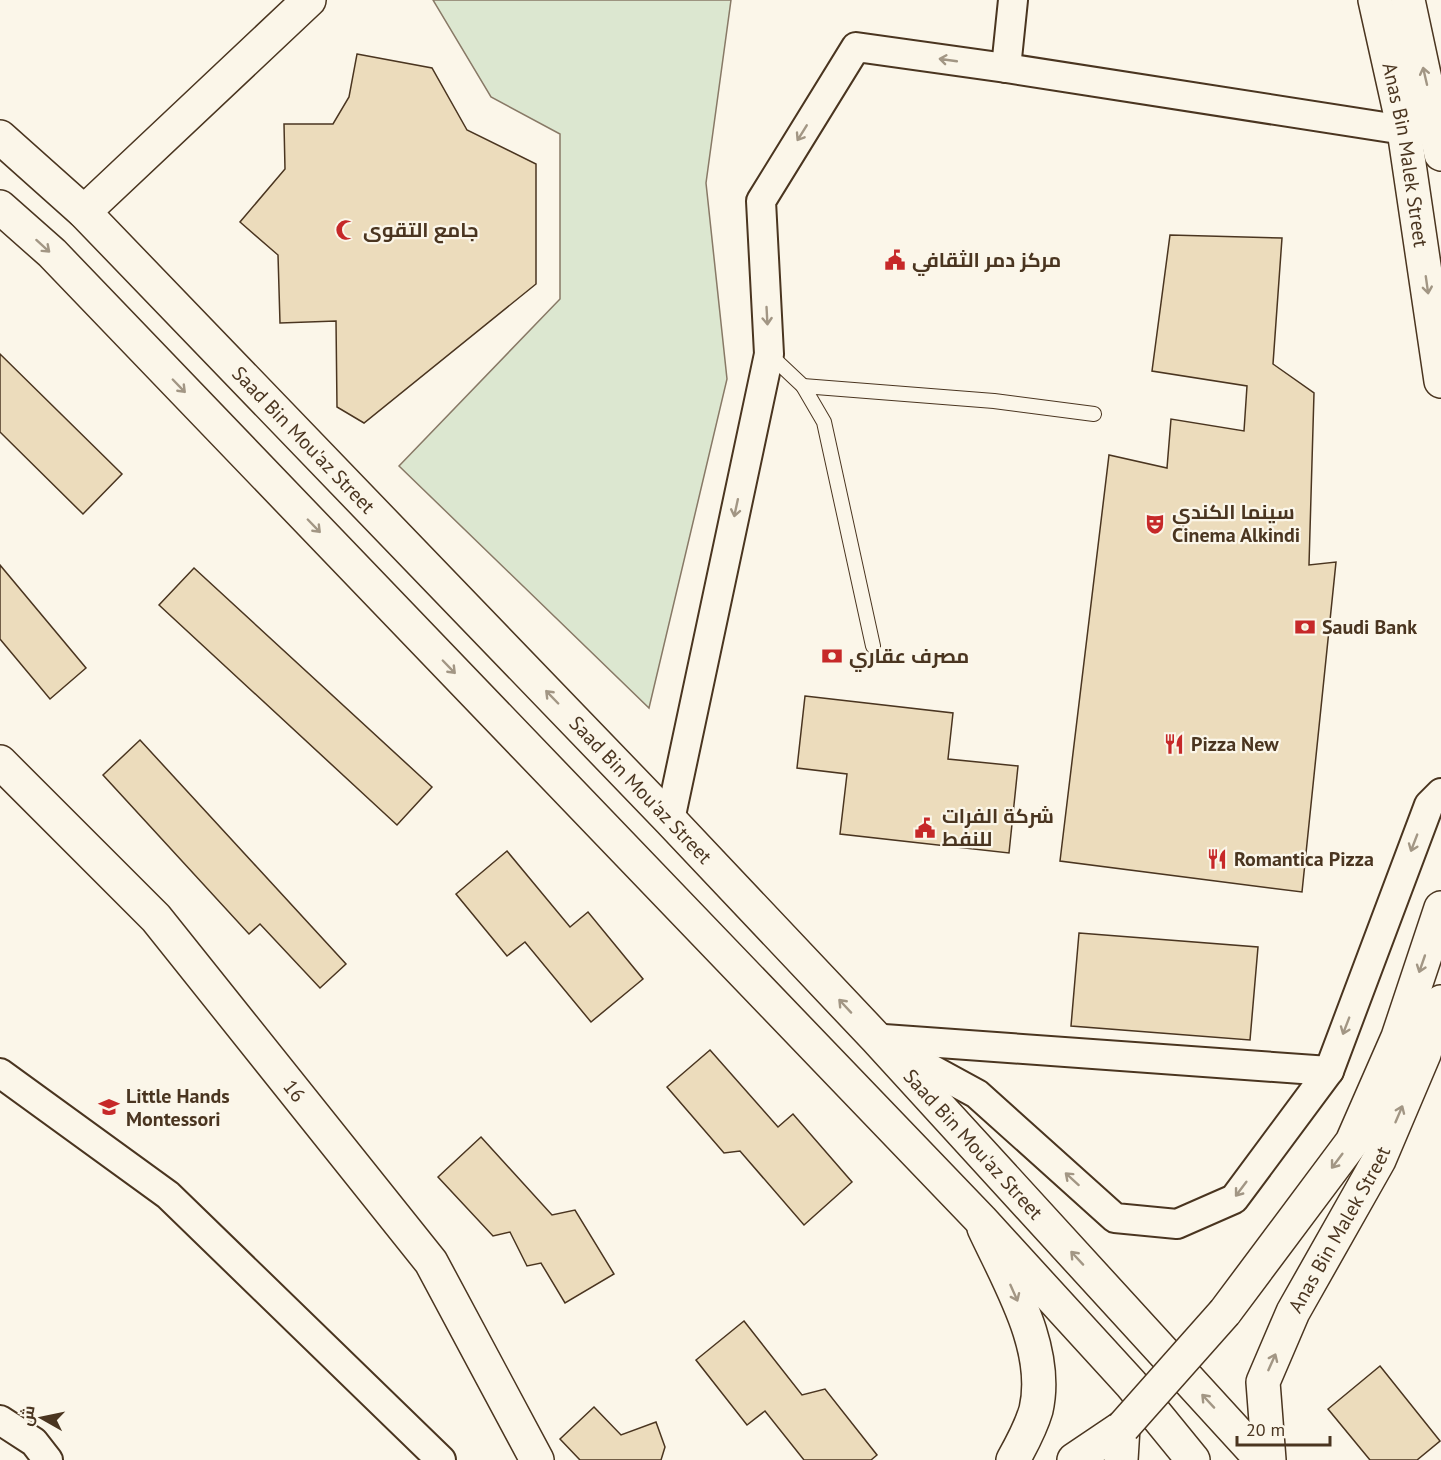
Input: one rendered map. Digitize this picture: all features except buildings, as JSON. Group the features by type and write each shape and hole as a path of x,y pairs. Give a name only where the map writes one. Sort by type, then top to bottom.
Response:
{"main road":[{"path":"84,212 309,0"},
{"name":"Anas Bin Malek Street","path":"1375,0 1404,130 1441,381"},
{"name":"Anas Bin Malek Street","path":"1408,0 1441,154"},
{"name":"Saad Bin Mou'az Street","path":"0,137 84,212 670,820 876,1038 1262,1460"},
{"path":"0,207 52,253 981,1220 1131,1384 1193,1460"},
{"name":"16","path":"0,762 156,918 431,1262 537,1460"},
{"name":"Anas Bin Malek Street","path":"1074,1460 1123,1427 1225,1312 1352,1142 1398,1037 1441,908"},
{"name":"Anas Bin Malek Street","path":"1269,1460 1263,1382 1293,1312 1379,1160 1424,1054 1441,1002"},
{"path":"981,1220 1027,1323 1036,1351 1039,1380 1036,1410 1013,1460"},
{"path":"1121,1460 1123,1427"}],"street":[{"path":"1006,68 1013,0"},
{"path":"670,820 769,354 761,201 856,46 1404,130"},
{"path":"876,1038 977,1094 1115,1218 1178,1224 1234,1199 1329,1071 1429,805 1441,793"},
{"path":"876,1038 1329,1071"},
{"path":"0,1073 168,1195 441,1460"},
{"path":"0,1420 34,1442 48,1460"}],"lane":[{"path":"769,354 802,386 824,422 873,646"},
{"path":"802,386 994,401 1094,414"}],"green space":[{"path":"433,0 731,0 706,183 727,379 649,708 399,466 560,299 560,134 491,97"}],"place":[{"name":"جامع التقوى","path":"346,230"},
{"name":"مركز دمر الثقافي","path":"895,260"},
{"name":"سينما الكندي Cinema Alkindi","path":"1155,524"},
{"name":"Saudi Bank","path":"1305,627"},
{"name":"مصرف عقاري","path":"832,656"},
{"name":"Pizza New","path":"1174,744"},
{"name":"شركة الفرات للنفط","path":"925,828"},
{"name":"Romantica Pizza","path":"1217,859"},
{"name":"Little Hands Montessori","path":"109,1107"}]}
